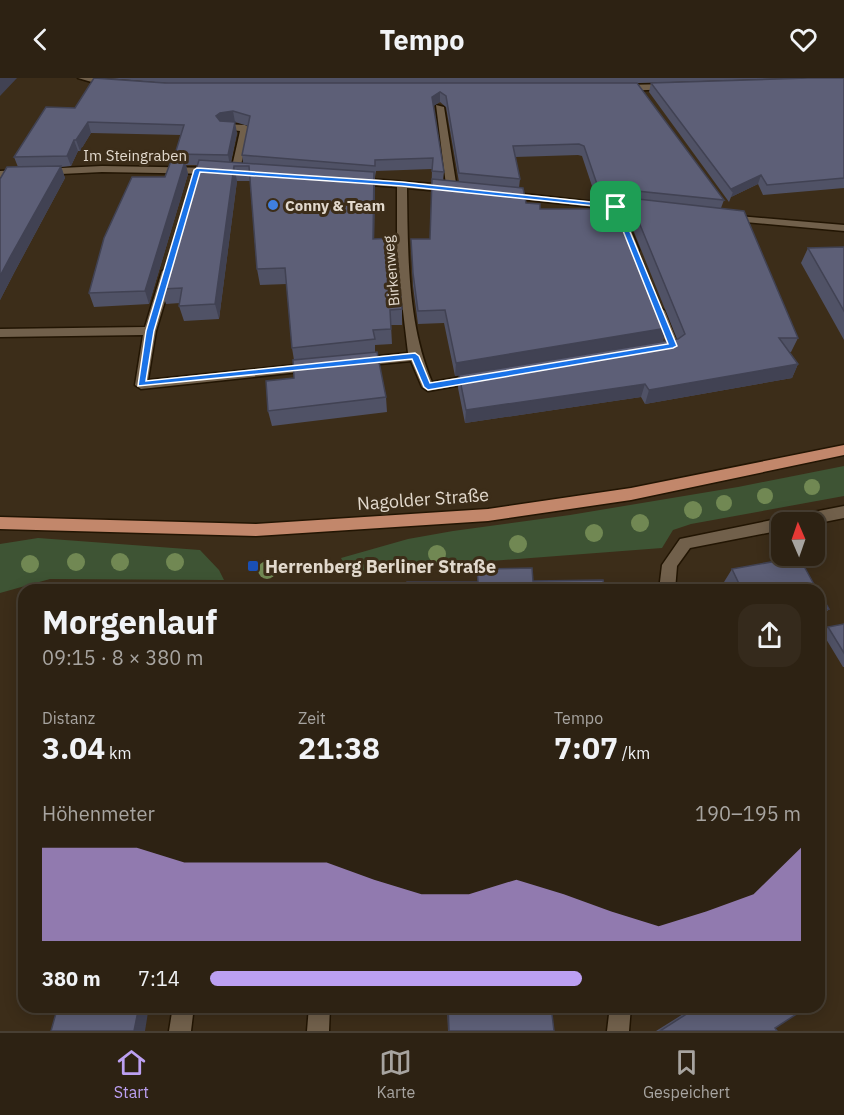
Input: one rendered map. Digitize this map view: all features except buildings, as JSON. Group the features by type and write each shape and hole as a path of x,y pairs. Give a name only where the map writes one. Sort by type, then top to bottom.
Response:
{"main road":[{"name":"Nagolder Straße","path":"0,523 256,530 488,515 631,494 844,450"}],"street":[{"path":"82,78 122,85"},
{"path":"607,88 685,86"},
{"path":"639,88 646,97"},
{"path":"439,107 452,189"},
{"path":"225,127 245,128 236,171"},
{"name":"Im Steingraben","path":"0,174 102,169 196,176 236,171 248,172"},
{"path":"342,180 464,190"},
{"name":"Birkenweg","path":"402,184 403,261 415,356 428,387 486,377"},
{"path":"499,194 622,207 638,260"},
{"path":"727,209 734,219"},
{"path":"710,216 844,228"},
{"path":"170,262 150,331 141,384 415,356"},
{"path":"649,350 673,346 655,303"},
{"path":"0,333 150,331"},
{"path":"825,516 844,512"},
{"path":"667,584 669,565 685,543 771,526"},
{"path":"180,1031 183,1013"},
{"path":"318,1031 319,1013"},
{"path":"618,1031 620,1013"}],"green space":[{"path":"844,466 844,496 691,524 673,530 662,548 348,572 341,558 408,539 738,487"},
{"path":"38,538 200,550 219,570 224,580 50,579 32,584 18,584 18,588 0,593 0,544"}],"place":[{"name":"Conny & Team","path":"273,205"},
{"name":"Herrenberg Berliner Straße","path":"253,566"}],"route":[{"path":"197,170 402,184 616,207 673,346 428,387 415,356 141,384 150,331 197,170"}]}
